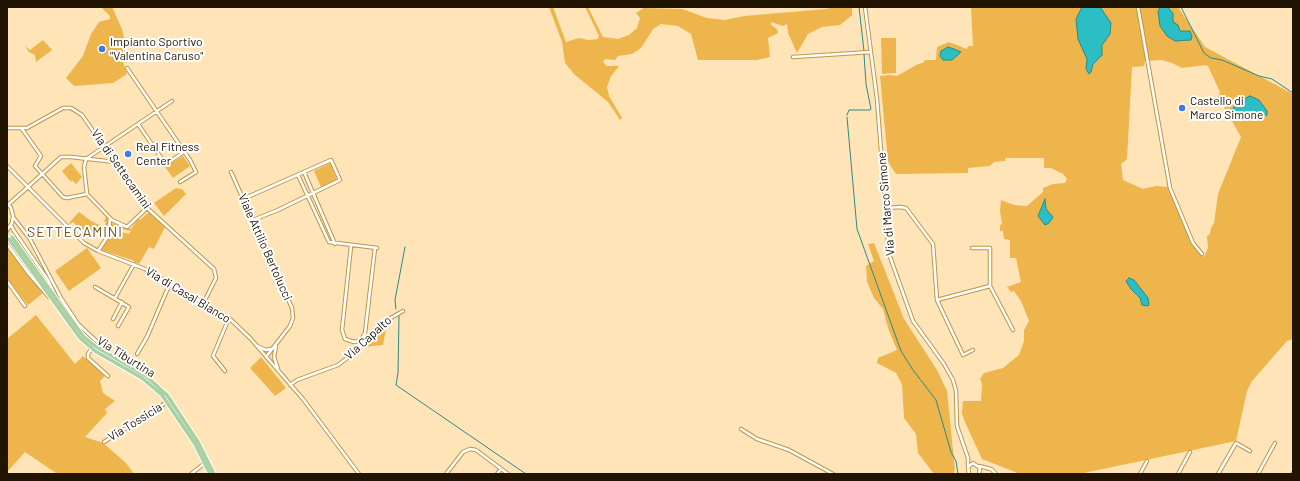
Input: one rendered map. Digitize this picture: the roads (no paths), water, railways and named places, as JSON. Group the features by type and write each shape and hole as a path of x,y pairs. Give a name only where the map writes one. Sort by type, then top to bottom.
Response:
{"main road":[{"name":"Via Tiburtina","path":"210,474 167,402 159,392 147,382 92,348 75,332 10,238 86,338 112,356 146,376 162,390 194,436 214,474"}],"street":[{"name":"Via di Marco Simone","path":"865,7 877,99 888,249 892,265 913,321 944,364 953,380 956,391 957,426 967,456 969,474"},
{"path":"1138,7 1170,188 1193,242 1202,254"},
{"path":"793,56 871,52"},
{"path":"128,68 196,172 180,182"},
{"path":"147,208 137,216 128,227 116,223 87,194 84,166 86,159 172,101"},
{"name":"Via di Settecamini","path":"7,128 22,129 32,126 59,109 69,108 84,116 147,208 214,269 216,278 204,302"},
{"path":"138,124 164,162 169,162 184,152"},
{"path":"22,129 41,156 35,165 64,198 87,194"},
{"path":"8,203 62,157 115,162"},
{"path":"243,199 331,160 333,164 340,180 278,210 253,220"},
{"name":"Via di Casal Bianco","path":"7,166 78,239 98,251 134,264 170,282 229,318 290,385 319,420 359,474"},
{"name":"Viale Attilio Bertolucci","path":"231,172 289,300 293,312 291,324 277,344 274,352"},
{"path":"304,172 326,220 335,244"},
{"path":"298,175 328,242 376,248 365,333 361,340 354,342 345,339 342,332 351,246"},
{"name":"Via Tiburtina","path":"8,203 12,210 13,217 30,239 60,298 78,324 112,356"},
{"path":"885,208 900,207 907,209 933,244 937,300 963,355 973,350"},
{"path":"7,230 11,225 13,217"},
{"path":"98,251 108,235 110,218"},
{"path":"319,222 326,220"},
{"path":"321,226 327,224"},
{"name":"Via Tiburtina","path":"11,225 49,282 68,316"},
{"name":"Via Tiburtina","path":"7,244 31,278 53,301"},
{"path":"972,248 990,248 990,286 1013,330"},
{"path":"115,298 134,264"},
{"path":"7,281 25,306"},
{"path":"137,354 146,338 170,282"},
{"path":"937,300 990,286"},
{"path":"95,287 129,307 118,326"},
{"path":"113,319 122,302"},
{"name":"Via Capalto","path":"290,385 297,380 338,365 356,351 388,319 403,311"},
{"path":"225,371 213,356 229,318"},
{"name":"Viale Attilio Bertolucci","path":"266,357 271,348 277,344"},
{"path":"255,345 266,350 271,348"},
{"path":"92,348 88,354 88,358 108,376"},
{"path":"266,357 274,352"},
{"path":"274,352 274,361 281,375"},
{"name":"Via Tossicia","path":"104,442 167,402"},
{"path":"741,430 757,439 791,451 834,474"},
{"path":"1218,474 1236,443 1250,451"},
{"path":"1258,474 1275,443"},
{"path":"446,474 463,452 470,449 476,450 508,474"},
{"path":"1178,474 1190,452"},
{"path":"967,456 979,466 991,469 996,474"},
{"path":"1140,474 1147,461"},
{"path":"191,474 204,463"},
{"path":"968,466 976,463"},
{"path":"979,466 979,473"},
{"path":"979,473 986,468"},
{"path":"497,474 501,469"}],"water":[{"path":"1082,7 1100,7 1111,23 1110,34 1102,45 1102,55 1093,64 1089,74 1086,69 1087,59 1078,39 1076,19"},
{"path":"1160,7 1168,7 1173,13 1173,22 1178,25 1180,31 1190,31 1192,36 1191,40 1175,41 1167,36 1160,26 1158,12"},
{"path":"948,47 961,52 952,60 943,60 940,56 941,51"},
{"path":"1250,96 1259,100 1267,111 1267,115 1246,117 1229,111 1233,109 1236,103"},
{"path":"1045,199 1046,209 1053,217 1049,223 1045,225 1038,216"},
{"path":"1129,278 1134,280 1148,298 1148,306 1142,305 1140,298 1131,289 1126,281"}],"waterway":[{"path":"859,7 864,51"},
{"path":"1181,7 1204,53 1211,58 1222,60 1259,76 1272,79 1293,93"},
{"path":"847,115 849,110 871,109 866,84 864,54"},
{"path":"847,117 857,229 901,351 913,370 936,400 951,452 956,461 958,474"},
{"path":"396,309 395,300 405,247"},
{"path":"399,316 398,373 396,385 526,474"}],"tunnel":[{"path":"7,230 12,237"}],"place":[{"name":"Impianto Sportivo \"Valentina Caruso\"","path":"102,49"},
{"name":"Castello di Marco Simone","path":"1182,108"},
{"name":"Real Fitness Center","path":"128,154"}],"district":[{"name":"SETTECAMINI","path":"75,232"}]}
